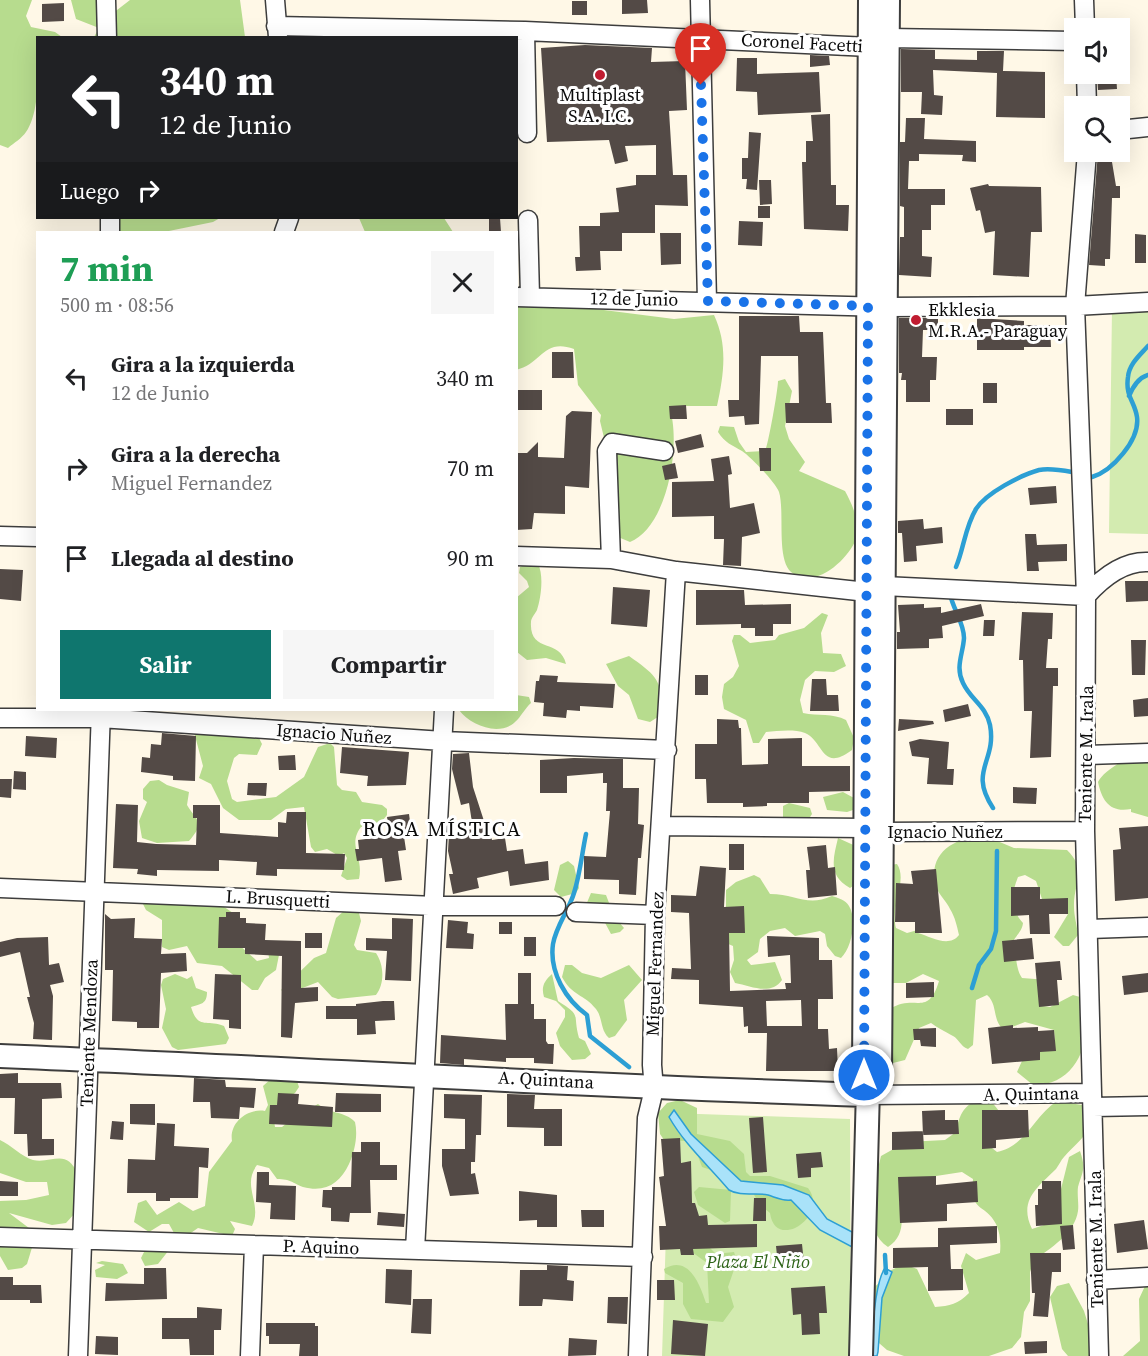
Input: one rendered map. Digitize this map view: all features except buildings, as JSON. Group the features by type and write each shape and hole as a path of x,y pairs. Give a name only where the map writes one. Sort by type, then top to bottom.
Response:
{"street":[{"path":"106,0 107,36"},
{"path":"275,0 277,32"},
{"path":"700,0 708,301"},
{"path":"870,0 879,42"},
{"path":"861,1356 868,1092 864,1075 873,830 879,42 888,0"},
{"path":"1084,0 1085,18"},
{"path":"525,31 527,133"},
{"name":"Coronel Facetti","path":"277,32 525,31 879,42 1064,41"},
{"path":"1130,129 1148,128"},
{"name":"Teniente M. Irala","path":"1086,162 1075,306 1086,596 1085,831 1099,1356"},
{"path":"523,297 528,220"},
{"name":"12 de Junio","path":"523,297 877,307 1075,306 1148,302"},
{"path":"611,559 607,451 612,443 664,451"},
{"path":"0,536 36,537"},
{"path":"518,556 611,559 676,572 875,589 1086,596 1102,578 1137,561 1148,562"},
{"name":"Miguel Fernandez","path":"638,1356 647,1118 654,1089 652,1065 655,915 667,750 676,572"},
{"path":"415,1250 444,711"},
{"name":"Ignacio Nuñez","path":"0,718 101,714 443,741 667,750"},
{"name":"Teniente Mendoza","path":"78,1356 101,714"},
{"path":"1087,754 1148,753"},
{"name":"Ignacio Nuñez","path":"662,826 1085,831"},
{"name":"L. Brusquetti","path":"0,888 435,906 556,906"},
{"path":"576,912 655,915"},
{"path":"1089,928 1148,927"},
{"name":"A. Quintana","path":"0,1056 424,1074 654,1089 868,1092 1092,1100 1148,1106"},
{"name":"P. Aquino","path":"0,1236 643,1257"},
{"path":"250,1356 254,1245"},
{"path":"1096,1280 1148,1277"}],"green space":[{"path":"0,0 32,0 26,16 31,27 55,32 61,36 36,36 36,100 31,123 26,132 8,148 0,145"},
{"path":"71,0 96,0 96,15 108,17 130,0 240,0 245,36 95,36 99,28 76,19"},
{"path":"118,219 218,219 169,231 112,231"},
{"path":"359,219 445,219 452,231 365,231"},
{"path":"518,305 596,309 674,319 714,315 723,349 717,406 669,406 674,440 669,482 654,519 643,533 630,542 618,537 606,446 600,421 601,415 578,385 574,349 564,346 549,349 525,367 518,369"},
{"path":"1112,309 1148,309 1148,534 1109,533"},
{"path":"785,379 792,391 785,426 789,439 805,462 799,471 845,491 857,520 856,539 846,556 829,570 810,578 800,577 791,572 786,565 782,546 781,501 777,488 751,459 726,441 718,432 720,426 734,427 739,442 746,452 765,451 773,418 778,381"},
{"path":"532,562 538,564 541,593 537,610 531,621 532,632 540,642 558,651 566,664 546,658 527,660 518,653 518,596 529,587 527,581 519,573 520,567"},
{"path":"822,613 828,615 821,633 823,653 841,654 846,666 834,672 815,671 805,680 800,700 803,713 846,720 854,738 852,750 842,756 829,757 811,737 805,733 791,731 766,732 759,743 753,743 746,720 724,709 722,697 724,684 733,677 739,666 732,641 734,635 740,635 750,643 775,640 779,635 804,628"},
{"path":"629,656 652,674 659,686 661,715 650,722 638,719 629,695 618,686 606,664"},
{"path":"518,695 529,697 531,703 515,722 501,729 477,724 460,711 518,711"},
{"path":"248,731 259,738 262,744 257,755 239,754 234,758 227,781 232,799 237,802 276,797 304,777 318,747 330,743 334,747 337,785 342,790 356,792 362,802 382,805 387,809 387,815 379,825 361,827 357,834 355,840 360,871 359,879 347,880 341,876 347,858 344,853 339,856 327,849 315,852 311,847 304,807 286,809 271,820 239,820 223,808 211,784 199,778 203,766 194,732"},
{"path":"1148,750 1148,817 1131,812 1131,809 1112,807 1102,795 1098,782 1101,777 1128,758"},
{"path":"159,780 189,792 187,805 197,819 198,825 189,841 157,843 142,838 139,821 147,802 143,799 143,789 150,781"},
{"path":"843,792 854,798 853,810 847,812 827,810 823,797"},
{"path":"789,803 810,808 812,814 808,820 783,819 783,806"},
{"path":"983,835 1014,848 1067,850 1074,858 1079,871 1074,898 1078,935 1069,946 1063,946 1054,937 1068,914 1044,905 1036,881 1025,875 1018,877 1013,895 1015,912 1023,923 1012,945 1022,978 1048,980 1043,1006 1050,1007 1073,995 1080,997 1084,1012 1086,1027 1080,1056 1062,1077 1049,1083 1033,1085 1017,1072 1022,1061 1055,1042 1054,1030 1025,1022 1004,1030 998,1022 993,1003 987,995 976,1000 973,1045 968,1049 955,1037 931,1023 919,1028 905,1060 893,1063 889,1058 890,1009 907,1003 925,1002 935,992 939,981 923,974 906,983 885,983 890,865 897,864 901,878 895,911 896,928 907,933 925,928 918,933 950,941 959,935 952,912 937,889 934,877 935,866 939,857 953,844"},
{"path":"838,838 860,848 856,884 850,888 838,878 835,872 834,860"},
{"path":"568,861 574,866 579,888 576,893 561,897 554,890 560,865"},
{"path":"754,875 760,878 770,894 808,900 832,896 846,902 853,918 853,926 848,947 841,958 835,956 827,946 825,934 820,931 795,936 785,928 770,931 760,939 758,952 747,960 751,965 775,962 782,980 767,989 735,983 730,972 734,960 733,946 726,943 726,890 736,882"},
{"path":"591,893 606,895 614,916 624,928 620,932 611,934 603,919 586,905"},
{"path":"140,898 217,902 233,913 238,944 257,961 269,958 267,944 280,950 276,970 265,978 258,990 252,990 222,966 197,963 187,946 169,950 162,947 162,920 146,910"},
{"path":"358,909 361,921 354,945 357,950 376,953 382,968 381,985 376,995 338,999 332,997 318,982 287,994 281,990 314,958 326,953 336,918 345,910"},
{"path":"565,965 572,965 582,973 601,978 629,965 642,980 624,1000 627,1020 615,1036 609,1038 596,1009 566,983 562,977"},
{"path":"175,974 187,979 192,976 196,988 207,992 205,1001 191,1007 197,1019 203,1023 224,1026 229,1038 226,1044 178,1050 172,1047 162,1028 166,1009 161,985 163,979"},
{"path":"552,974 558,1001 574,1013 579,1038 585,1041 591,1054 585,1059 572,1060 560,1046 556,1033 565,1017 565,1010 556,1001 544,997 543,993 544,984"},
{"path":"272,1078 297,1081 299,1087 295,1093 272,1108 275,1127 282,1127 318,1104 347,1116 355,1122 354,1148 349,1164 337,1181 319,1189 311,1189 288,1180 277,1179 269,1168 257,1165 251,1180 255,1218 252,1226 230,1221 235,1229 232,1236 198,1228 185,1237 174,1233 169,1224 162,1224 149,1232 134,1222 138,1203 146,1200 157,1215 179,1202 193,1211 205,1206 209,1172 232,1141 233,1128 236,1123 246,1114 265,1111 268,1105 263,1086"},
{"path":"680,1100 697,1108 697,1134 730,1141 744,1154 746,1172 750,1176 770,1176 808,1188 813,1199 812,1209 807,1218 799,1226 790,1230 781,1229 774,1224 770,1213 760,1205 753,1193 720,1173 702,1167 695,1148 685,1141 664,1140 660,1134 658,1113 667,1103"},
{"path":"977,1100 991,1101 999,1111 987,1144 997,1152 1015,1144 1057,1101 1082,1105 1089,1128 1056,1169 1037,1188 1027,1210 1032,1229 1044,1225 1061,1189 1069,1157 1080,1151 1083,1169 1078,1187 1076,1219 1061,1240 1034,1260 1030,1272 1030,1301 1024,1312 1021,1337 1012,1348 989,1356 904,1356 887,1350 872,1337 870,1291 880,1282 881,1275 904,1264 917,1269 935,1307 949,1305 961,1300 969,1293 961,1266 966,1253 976,1260 1000,1253 1000,1238 991,1217 976,1203 973,1179 962,1172 936,1176 899,1199 902,1220 900,1232 894,1243 888,1247 879,1239 872,1217 873,1191 881,1156 906,1142 945,1140 956,1132 965,1109"},
{"name":"Plaza El Niño","path":"670,1113 850,1119 851,1356 662,1356"},
{"path":"0,1140 33,1160 58,1158 69,1161 78,1175 75,1213 66,1223 52,1225 9,1213 29,1228 34,1241 27,1264 22,1268 8,1270 0,1256 0,1201 26,1200 49,1195 47,1182 26,1182 0,1173"},
{"path":"699,1187 731,1190 730,1221 725,1223 698,1205 694,1192"},
{"path":"147,1246 169,1250 158,1264 145,1266 141,1258"},
{"path":"709,1247 716,1254 734,1252 737,1261 728,1287 734,1307 723,1322 691,1319 683,1304 683,1283 665,1273 664,1269 673,1265 687,1268 697,1280 706,1303 709,1303 707,1263 692,1252 693,1248"},
{"path":"102,1261 123,1264 128,1273 117,1279 96,1277 95,1270 105,1265 96,1263"},
{"path":"1069,1283 1084,1311 1092,1337 1107,1356 1068,1356 1062,1349 1050,1297 1057,1286"},
{"path":"1145,1286 1148,1286 1148,1356 1123,1356 1140,1341 1139,1299"}],"water":[{"path":"674,1110 691,1134 741,1181 783,1185 809,1195 827,1219 854,1233 854,1248 820,1230 791,1200 729,1190 675,1127 669,1117"},
{"path":"885,1268 892,1272 882,1298 877,1356 871,1356 876,1297"}],"waterway":[{"path":"1092,477 1100,474 1116,461 1134,435 1137,417 1129,394 1128,377 1138,356 1148,346"},
{"path":"1129,396 1134,386 1148,375"},
{"path":"956,567 972,516 988,497 1014,480 1039,470 1072,472"},
{"path":"950,594 964,632 961,677 966,689 985,713 990,725 990,748 983,784 993,808"},
{"path":"586,834 574,893 553,944 554,965 556,975 566,993 572,1002 587,1015 590,1036 629,1067"},
{"path":"972,988 979,965 991,949 996,931 997,851"},
{"path":"885,1255 886,1273"}],"place":[{"name":"Multiplast S.A. I.C.","path":"600,75"},
{"name":"Ekklesia M.R.A.- Paraguay","path":"916,320"}],"district":[{"name":"ROSA MÍSTICA","path":"442,829"}],"route":[{"path":"701,85 708,301 868,306 864,1075"}]}
